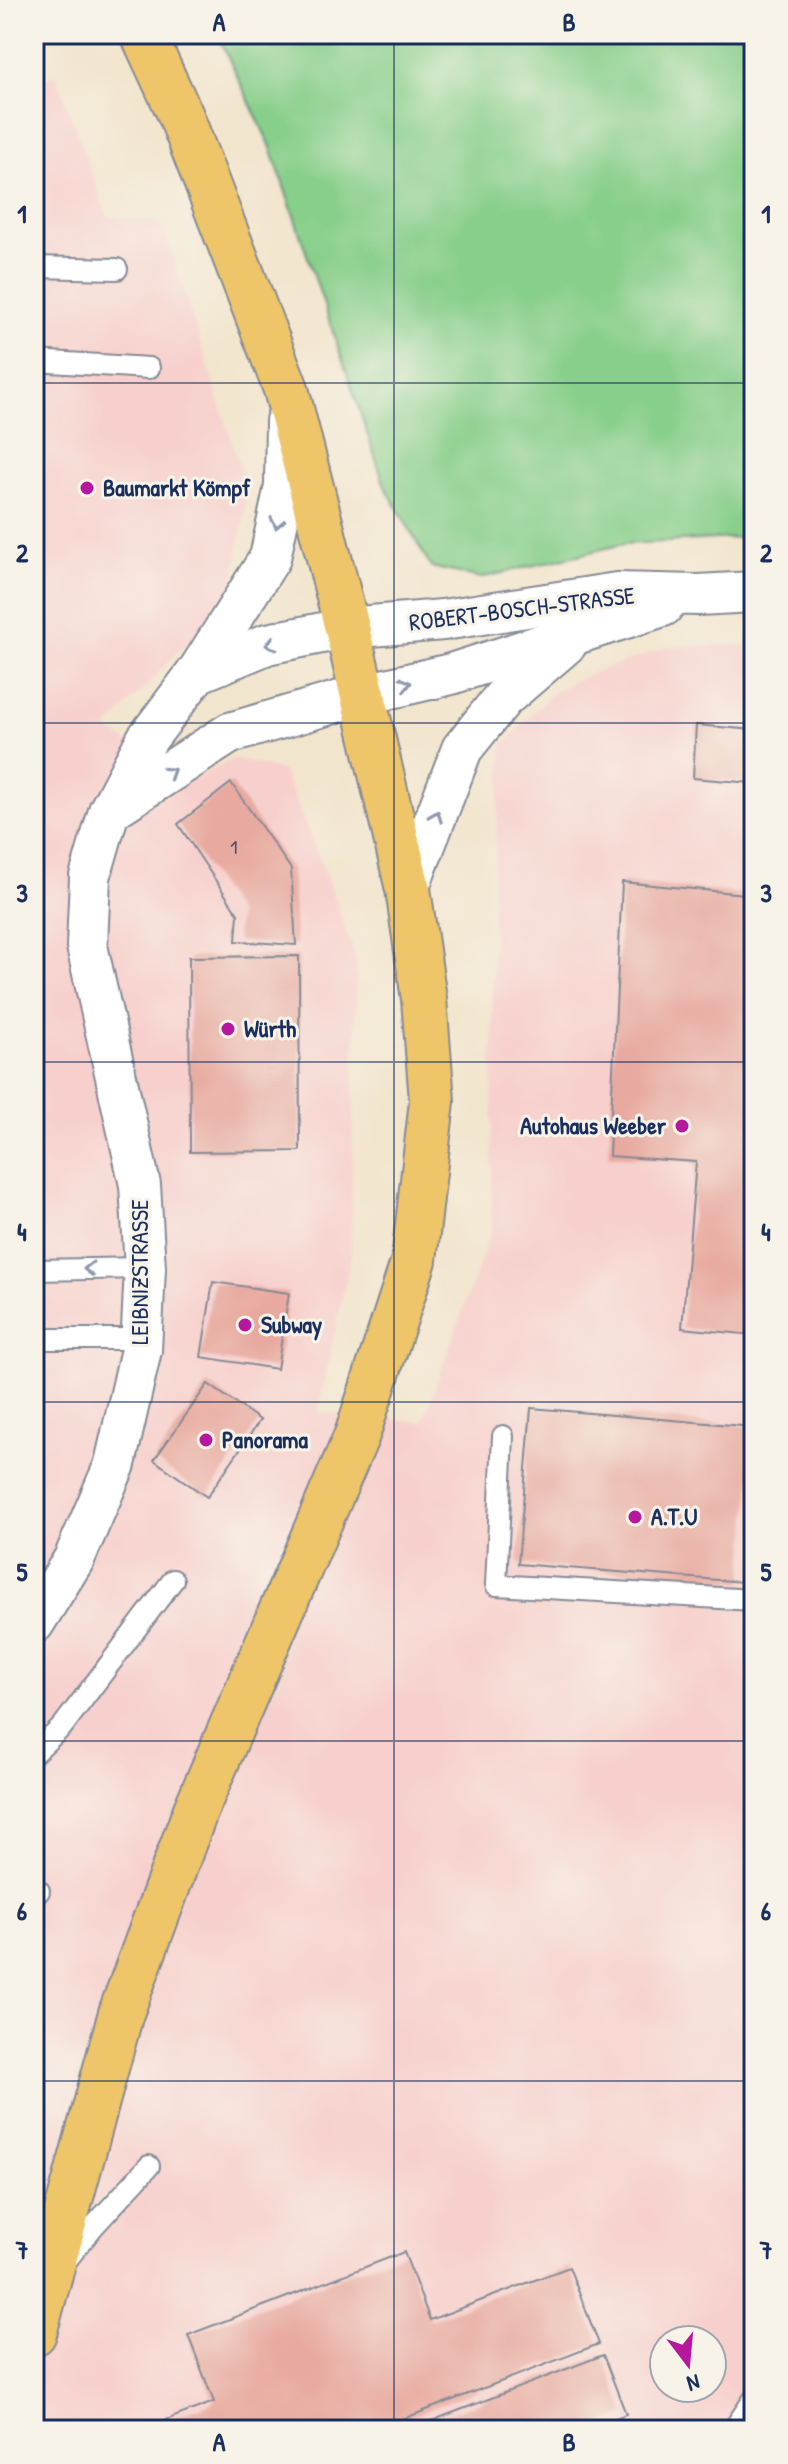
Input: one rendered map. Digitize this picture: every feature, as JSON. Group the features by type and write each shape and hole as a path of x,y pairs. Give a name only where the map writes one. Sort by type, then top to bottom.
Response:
{"main road":[{"path":"34,2333 121,2013 195,1812 357,1435 414,1260 432,1101 424,999 408,889 347,628 286,389 181,116 143,34"}],"street":[{"name":"LEIBNIZSTRASSE","path":"34,1623 74,1559 115,1464 142,1339 145,1268 140,1185 87,946 90,877 109,811 147,739 197,673 270,558 285,486 286,389"},
{"name":"ROBERT-BOSCH-STRASSE","path":"347,628 443,620 617,593 698,595 754,592"},
{"name":"ROBERT-BOSCH-STRASSE","path":"361,695 451,674 698,595"},
{"path":"197,673 267,644 347,628"},
{"name":"ROBERT-BOSCH-STRASSE","path":"408,889 462,749 503,698 582,631"},
{"path":"109,811 230,733 361,695"}],"lane":[{"path":"34,267 117,269"},
{"path":"34,361 149,368"},
{"path":"34,1270 145,1268"},
{"path":"34,1339 142,1339"},
{"path":"503,1436 496,1585 754,1600"},
{"path":"34,1753 62,1727 173,1580"},
{"path":"47,2286 93,2227 149,2166"},
{"path":"733,2430 754,2399"}],"shaded area":[{"path":"56,75 107,216 162,223 248,492 231,595 107,728 187,783 235,758 283,771 325,872 356,959 351,1255 318,1412 423,1422 492,1228 493,883 503,745 553,692 589,674 667,647 754,645 754,2430 34,2430 34,82"}],"green space":[{"path":"217,34 754,34 754,537 624,544 481,578 431,567 385,486 270,145"}],"building":[{"path":"696,725 754,730 752,783 693,778"},
{"path":"231,783 291,869 296,945 236,941 238,914 178,824"},
{"name":"Autohaus Weeber","path":"622,882 754,895 754,1040 750,1096 754,1096 754,1335 682,1328 696,1162 609,1156"},
{"path":"299,956 300,1151 190,1152 189,957"},
{"name":"Subway","path":"213,1282 289,1293 277,1369 201,1357"},
{"path":"208,1384 260,1420 207,1497 154,1460"},
{"name":"A.T.U","path":"531,1408 754,1427 754,1470 743,1582 518,1564"},
{"path":"404,2252 430,2320 569,2267 599,2344 374,2430 161,2430 158,2423 214,2402 188,2335"},
{"path":"603,2355 626,2414 585,2430 408,2430"}],"place":[{"name":"Baumarkt Kömpf","path":"87,488"},
{"name":"Würth","path":"228,1029"},
{"name":"Autohaus Weeber","path":"682,1126"},
{"name":"Subway","path":"245,1325"},
{"name":"Panorama","path":"206,1440"},
{"name":"A.T.U","path":"635,1517"}]}
